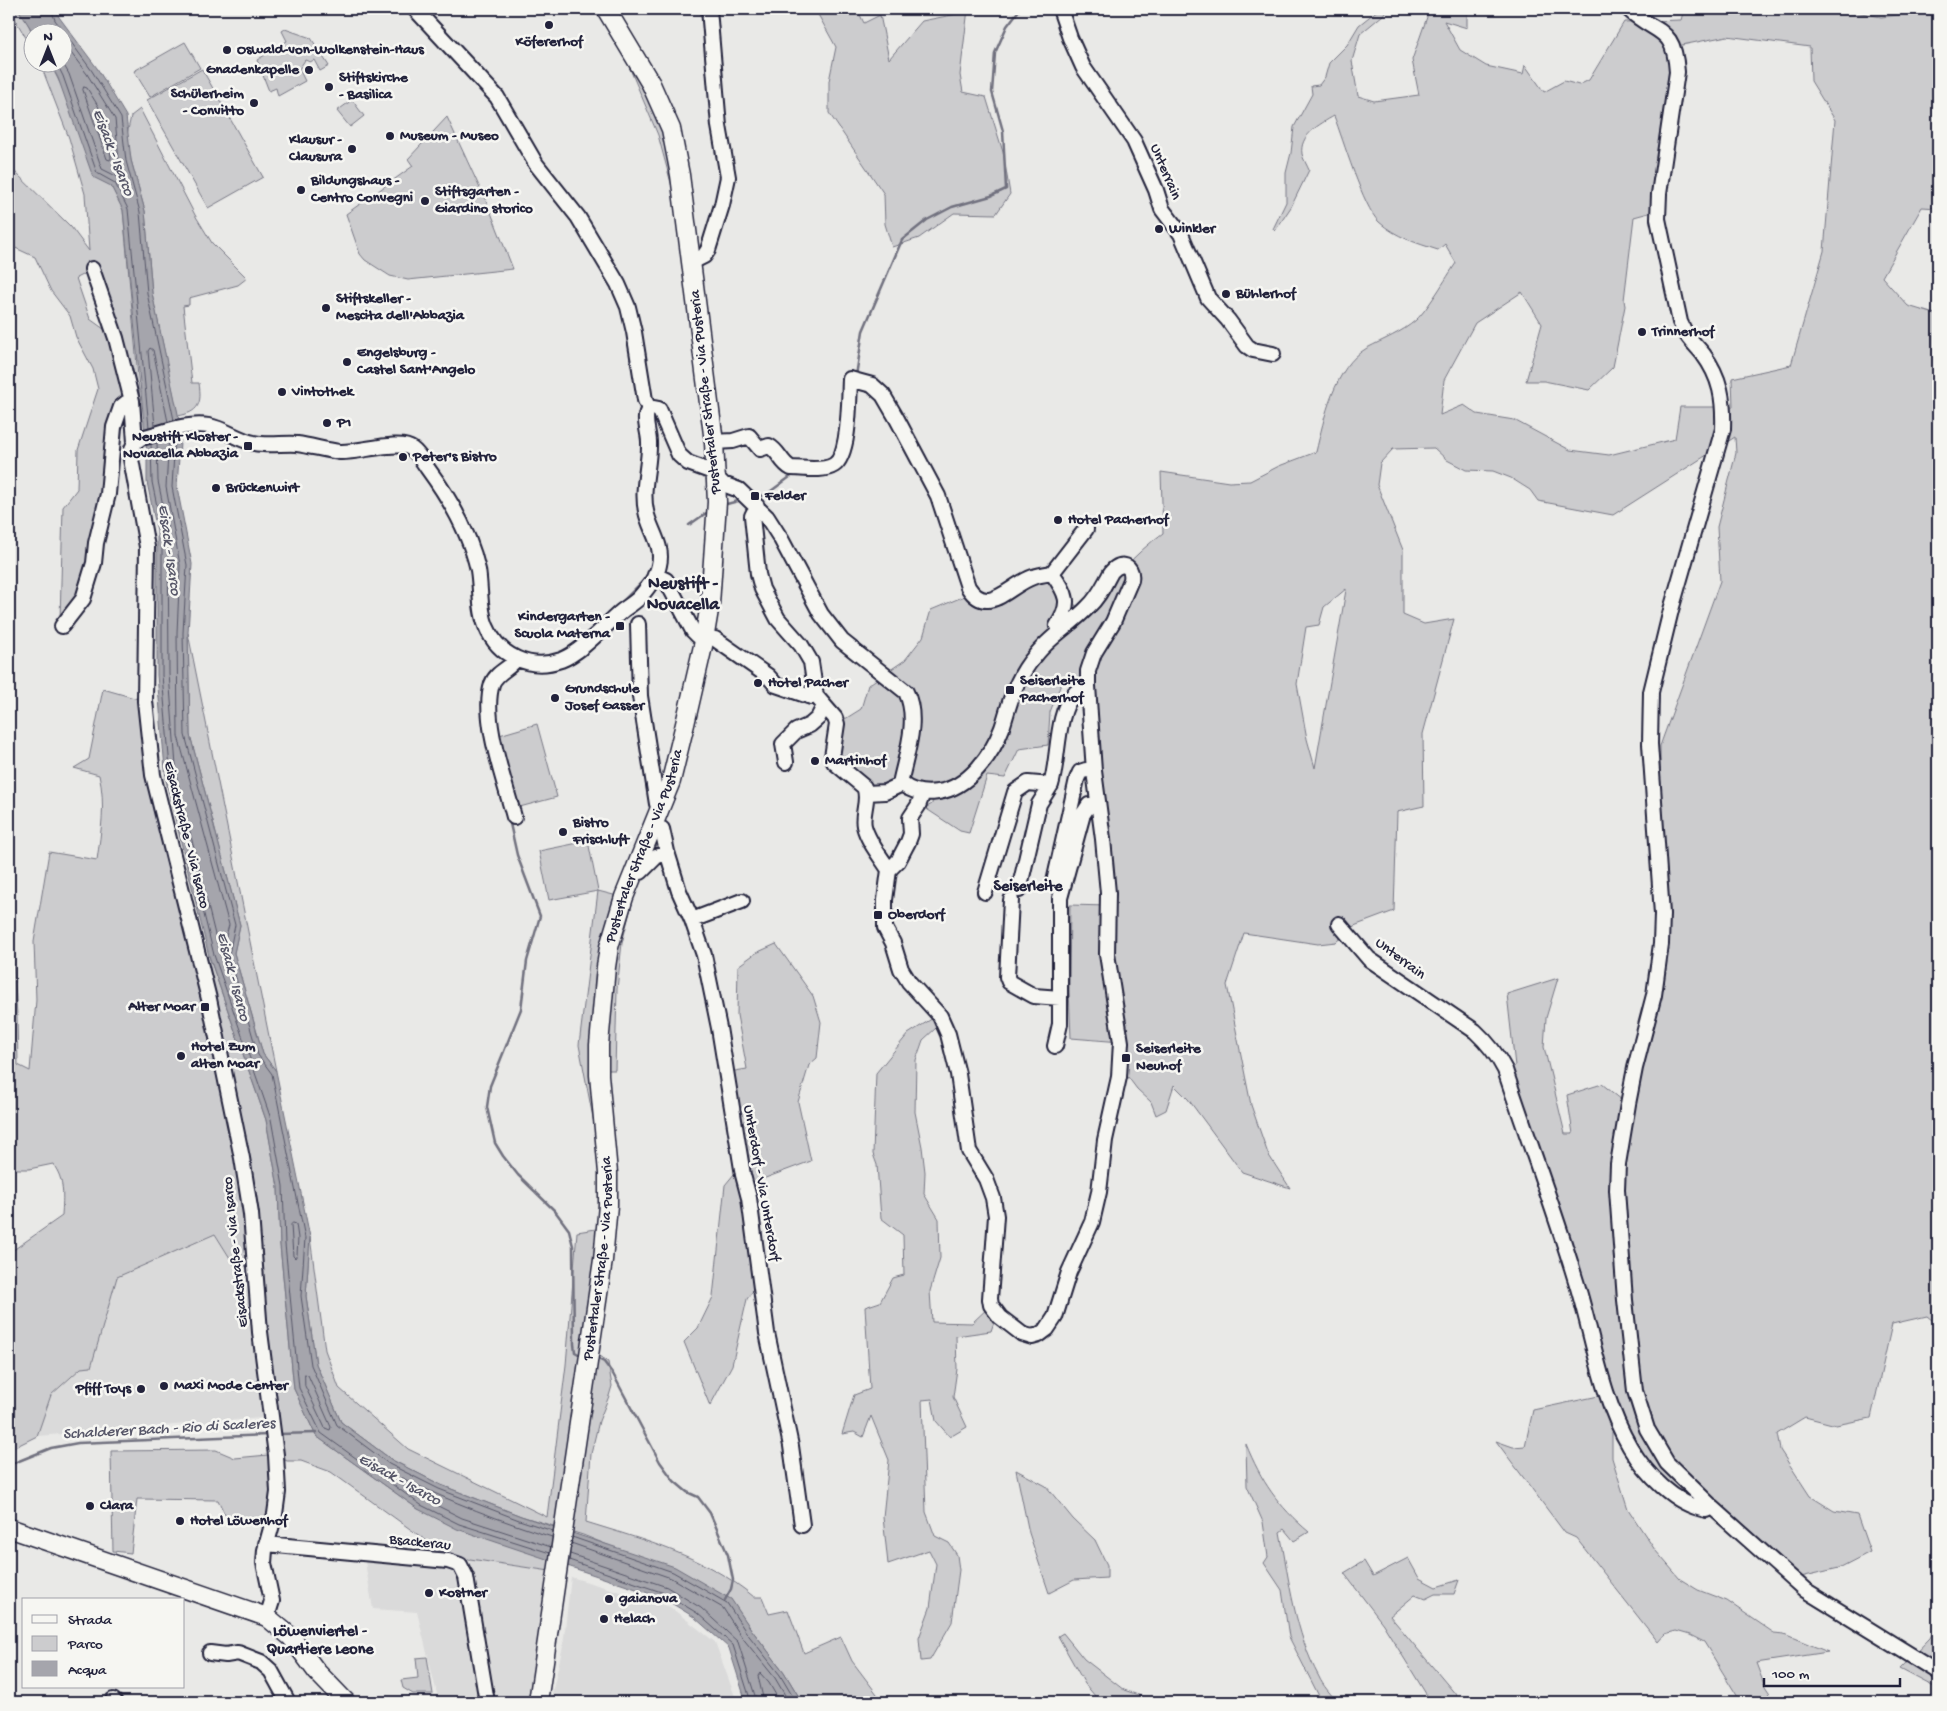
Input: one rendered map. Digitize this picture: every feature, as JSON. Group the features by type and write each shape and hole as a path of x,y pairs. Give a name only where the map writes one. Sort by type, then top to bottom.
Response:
{"main road":[{"name":"Pustertaler Straße - Via Pusteria","path":"538,1702 603,1260 608,1205 608,1173 599,1075 602,993 609,947 624,897 670,781 686,724 710,604 717,508 714,442 692,262 680,175 670,129 651,84 606,9"},
{"path":"9,1529 267,1616 291,1637 317,1672 346,1702"}],"street":[{"path":"415,9 497,97 536,164 578,217 618,284 628,307 645,400 649,409"},
{"path":"692,262 704,256 708,250 722,205 728,177 719,126 709,9"},
{"name":"Unterrain","path":"1060,9 1083,67 1134,141 1156,190 1162,209 1181,234 1208,298 1228,320 1247,346 1253,350 1273,354"},
{"path":"1628,9 1644,22 1667,36 1673,45 1676,57 1676,81 1659,194 1658,220 1680,322 1685,335 1707,361 1721,389 1724,403 1723,429 1671,610 1651,692 1650,744 1662,914 1661,944 1654,995 1635,1068 1628,1104 1618,1164 1617,1190 1624,1300 1635,1391 1646,1428 1667,1463 1712,1507 1805,1590 1938,1672"},
{"name":"Eisackstraße - Via Isarco","path":"92,270 116,338 132,401 138,440 132,449 130,459 147,547 146,701 153,775 209,999 242,1158 251,1214 260,1332 276,1455 277,1503 266,1544 264,1563 272,1601 267,1616"},
{"path":"714,442 733,441 749,436 760,449 769,446 775,449 786,465 791,468 826,468 834,465 843,450 855,380 872,385 882,395 938,496 968,587 981,600 990,601 1032,577 1052,573 1086,529"},
{"path":"62,626 83,599 94,563 96,544 108,494 114,427 121,407 132,401"},
{"path":"138,440 195,425 209,426 225,431 252,443 297,444 341,452 400,445 410,447 437,480 467,538 477,569 483,616 494,641 516,659 529,663 546,663 562,659 575,652 638,599 656,574 660,565 659,547 646,512 644,498 650,446 645,418 646,412 649,409 659,410 679,455 688,463 710,471 723,484 739,490 753,502 781,539 822,614 842,641 906,692 911,701 912,712 909,741 901,778 902,784 907,788 923,793 948,791 981,765 1002,729 1012,696 1022,674 1036,654 1060,630 1088,608 1101,592 1114,568 1119,565 1126,566 1132,574 1131,580 1113,622 1094,653 1088,671 1094,771 1108,894 1107,954 1121,1042 1121,1061 1105,1140 1092,1222 1069,1272 1055,1317 1039,1335 1032,1337 1022,1334 1000,1316 991,1305 996,1216 993,1198 980,1169 969,1151 958,1074 948,1034 940,1016 909,982 901,969 886,928 885,900 889,870 868,837 864,826 863,817 867,793 864,787 834,762 832,757 837,724 836,718 820,701 776,685 768,676 715,639"},
{"path":"753,502 752,516 758,574 762,589 778,619 801,645 811,662 820,701 818,718 810,725 796,731 783,744 786,762"},
{"path":"1052,573 1063,588 1067,601 1065,613 1058,626 1060,630"},
{"path":"656,574 666,580 693,631 698,636"},
{"path":"623,610 641,624 640,696 657,804"},
{"path":"514,817 492,732 490,699 492,683 496,676 512,665 516,659"},
{"path":"1060,998 1034,996 1009,982 1007,977 1015,895 1039,804 1051,785 1055,772 1062,717 1065,707 1074,693 1088,686"},
{"path":"1054,882 1077,779 1080,772 1086,770 1094,771"},
{"path":"985,892 1015,792 1028,783 1051,785"},
{"path":"867,793 885,792 902,784"},
{"path":"889,870 898,862 908,842 910,818 918,806 923,793"},
{"path":"1055,1046 1060,1024 1060,898 1082,814 1088,805 1098,806"},
{"name":"Unterdorf - Via Unterdorf","path":"662,829 679,891 692,920 704,955 712,993 740,1158 749,1198 767,1334 791,1446 802,1525"},
{"path":"634,871 641,872 656,857 667,852"},
{"path":"692,920 742,901"},
{"name":"Unterrain","path":"1339,924 1369,959 1475,1031 1498,1056 1505,1070 1576,1279 1605,1387 1618,1423 1640,1462 1656,1480 1677,1498 1700,1509 1706,1510 1712,1507"},
{"name":"Bsackerau","path":"266,1544 448,1561 460,1565 466,1577 487,1702"},
{"path":"210,1653 226,1656 238,1653 261,1662 271,1671 288,1702"}],"shaded area":[{"path":"215,1234 252,1294 255,1325 253,1346 262,1418 37,1436 51,1395 81,1368 91,1366 117,1277"},
{"path":"470,1559 550,1571 529,1702 439,1702 417,1612 373,1609 365,1562 469,1570"},
{"path":"571,1577 670,1607 715,1642 737,1702 550,1702 563,1646"}],"green space":[{"path":"9,9 18,9 27,22 22,22 22,31"},
{"path":"815,9 857,9 864,23 880,15 889,59 922,21 962,13 968,9 960,75 963,92 986,97 1003,152 1010,194 996,214 954,213 919,238 892,247 885,224 884,194 829,113 829,81 836,47"},
{"path":"1379,9 1387,9 1383,15 1360,34 1352,61 1358,96 1374,101 1419,95 1412,60 1427,17 1425,9 1467,9 1467,28 1444,21 1460,50 1486,66 1523,74 1525,65 1544,92 1564,81 1579,85 1589,80 1624,22 1681,20 1684,9 1849,9 1847,10 1881,17 1907,14 1916,9 1938,9 1938,208 1922,207 1882,277 1908,306 1938,315 1938,1325 1927,1316 1892,1324 1871,1418 1836,1425 1805,1417 1777,1434 1780,1450 1810,1496 1834,1511 1857,1515 1870,1552 1839,1568 1788,1580 1715,1516 1674,1500 1618,1430 1612,1432 1612,1458 1628,1509 1655,1550 1680,1579 1698,1590 1727,1601 1774,1633 1784,1634 1828,1652 1756,1663 1765,1687 1775,1702 1741,1702 1704,1642 1676,1631 1665,1634 1658,1642 1576,1538 1565,1533 1496,1441 1513,1447 1525,1446 1533,1410 1608,1394 1505,1070 1515,1066 1507,994 1558,978 1546,1018 1544,1047 1565,1134 1573,1134 1567,1095 1602,1084 1627,1104 1661,944 1660,746 1720,581 1717,527 1736,453 1735,437 1613,515 1538,501 1530,490 1511,478 1493,471 1466,470 1447,460 1434,448 1393,449 1380,463 1377,485 1403,550 1403,615 1424,624 1454,619 1423,734 1424,806 1397,812 1394,911 1354,926 1336,942 1318,944 1244,933 1227,985 1251,1105 1268,1154 1290,1188 1242,1172 1188,1099 1174,1085 1166,1110 1156,1115 1151,1102 1137,1089 1128,1077 1119,1077 1121,1042 1071,1038 1069,989 1070,905 1107,906 1091,685 1075,677 1061,684 1050,712 1048,745 1019,749 1005,778 987,776 969,833 960,831 925,808 932,804 935,784 864,787 834,762 837,724 861,709 868,685 905,660 923,637 931,610 972,593 981,600 1052,573 1076,606 1088,608 1133,559 1163,533 1161,472 1229,482 1250,481 1279,466 1316,452 1332,395 1346,368 1367,348 1410,325 1421,315 1431,301 1456,263 1445,244 1438,250 1422,245 1399,236 1379,222 1366,202 1360,188 1334,116 1312,131 1304,141 1302,154 1309,170 1291,207 1275,231 1273,229 1286,202 1286,173 1294,127 1312,94 1311,86 1319,85 1325,77 1329,63 1347,45 1359,25","holes":["1727,36 1810,47 1811,81 1835,120 1824,251 1791,365 1732,378 1733,407 1680,407 1675,439 1609,455 1570,450 1514,420 1477,414 1464,405 1440,415 1444,380 1475,323 1522,292 1542,324 1526,381 1544,381 1589,390 1613,367 1625,306 1624,300 1634,217 1656,211 1677,46","1346,590 1315,768 1307,739 1297,684 1306,627 1319,625 1324,607"]},
{"path":"285,29 311,38 329,66 320,71 314,60 310,62 305,60 299,69 305,81 278,96 276,88 269,91 257,60 287,41 282,31"},
{"path":"616,36 653,99 666,132 675,198 658,135"},
{"path":"185,42 200,68 150,97 134,71"},
{"path":"202,69 263,177 208,208 147,100"},
{"path":"43,72 54,72 123,210 140,399 121,407 108,494 74,612 60,620 63,507 77,489 78,450 98,389 93,369 76,337 70,316 51,291 35,257 9,245 9,166 71,227 89,251 85,194 69,138","holes":["92,270 115,337 90,319 76,278"]},
{"path":"352,100 364,116 350,127 337,111"},
{"path":"140,109 195,215 212,243 247,278 238,285 189,298 189,305 183,306 192,383 199,383 200,396 198,406 195,409 178,416 152,293 145,211 131,160 127,135 131,116"},
{"name":"Stiftsgarten - Giardino storico","path":"447,117 490,210 513,269 408,280 390,276 365,260 360,254 346,214 413,166 408,159"},
{"path":"188,633 276,1071 263,1054 234,953 240,925 190,735"},
{"path":"103,689 145,701 148,735 201,958 209,956 266,1120 278,1187 280,1245 294,1389 316,1436 418,1509 552,1559 550,1571 470,1559 460,1565 331,1472 301,1461 287,1461 276,1455 255,1266 235,1266 215,1234 117,1277 91,1367 81,1368 51,1395 37,1436 9,1450 9,1253 62,1216 63,1195 60,1176 53,1164 29,1169 11,1169 9,1171 9,952 13,954 18,1065 30,1071 36,1000 34,942 49,852 97,860 102,807 99,775 74,768 89,759"},
{"path":"537,724 557,797 516,808 496,736"},
{"path":"588,841 598,891 549,900 539,851"},
{"path":"598,891 633,900 622,943 617,989 615,1070 595,1070 598,1144 579,1045"},
{"path":"776,944 813,996 821,1022 817,1058 809,1065 798,1102 811,1161 752,1183 764,1276 747,1299 732,1365 710,1406 684,1342 698,1328 713,1297 725,1185 739,1168 723,1073 747,1069 737,1015 738,966 756,953"},
{"path":"941,1013 936,1028 923,1040 916,1060 915,1112 925,1172 924,1194 939,1219 940,1258 930,1291 932,1322 972,1323 991,1305 1000,1317 994,1322 991,1331 956,1336 957,1369 953,1397 967,1427 950,1437 936,1421 932,1399 922,1400 926,1512 935,1536 949,1543 957,1555 959,1570 952,1622 930,1660 921,1661 919,1638 930,1608 936,1564 929,1550 888,1564 883,1517 889,1460 871,1416 863,1437 854,1432 842,1434 854,1395 870,1389 865,1307 880,1302 893,1278 904,1275 903,1235 881,1218 877,1165 873,1154 876,1073 908,1034"},
{"path":"602,1228 589,1355 599,1356 608,1362 612,1386 599,1421 591,1454 586,1522 652,1543 695,1560 736,1583 754,1597 762,1597 769,1614 788,1610 804,1653 841,1637 852,1661 883,1702 802,1702 784,1672 731,1600 583,1535 521,1516 441,1485 392,1460 341,1422 316,1364 306,1296 310,1237 325,1350 339,1388 408,1449 547,1517 566,1365 577,1232"},
{"path":"1246,1444 1264,1481 1279,1502 1309,1532 1294,1541 1284,1529 1280,1532 1294,1606 1304,1643 1321,1680 1337,1702 1322,1702 1289,1637 1282,1590 1264,1563 1268,1557 1263,1522 1247,1486"},
{"path":"216,1450 235,1458 268,1455 272,1495 267,1520 230,1525 218,1500 137,1499 131,1553 113,1551 111,1451"},
{"path":"1016,1470 1046,1486 1073,1519 1095,1540 1107,1565 1107,1578 1074,1580 1049,1593 1029,1533"},
{"path":"1408,1558 1419,1578 1436,1587 1459,1580 1454,1594 1435,1594 1425,1599 1415,1595 1390,1616 1462,1702 1431,1702 1383,1624 1344,1573 1364,1561 1373,1576"},
{"path":"1938,1623 1938,1686 1936,1688 1900,1669 1930,1638"},
{"path":"1063,1633 1084,1659 1124,1690 1158,1702 1100,1702 1085,1684 1058,1636"},
{"path":"427,1657 433,1694 413,1694 403,1688 401,1680 418,1678 416,1658"}],"water":[{"path":"18,9 55,9 63,22 26,22"},
{"name":"Eisack - Isarco","path":"72,34 97,68 126,116 131,160 145,211 152,293 181,428 177,487 192,564 188,633 190,735 240,925 234,953 263,1054 276,1071 310,1237 306,1296 316,1364 341,1422 392,1460 441,1485 521,1516 675,1567 731,1599 784,1672 802,1702 746,1702 729,1648 694,1617 663,1598 457,1529 418,1509 316,1436 294,1389 280,1245 278,1187 266,1120 209,956 166,781 157,675 157,531 147,482 147,453 123,210 111,186 93,177 55,72 72,72"}],"waterway":[{"path":"856,376 863,331 902,240 927,220 952,207 991,196 1006,189 1003,131 992,92 995,53 1007,26 1020,9"},
{"path":"755,498 767,494 794,474"},
{"path":"723,505 742,500"},
{"path":"689,525 709,511"},
{"path":"621,603 647,577"},
{"path":"483,696 487,677 501,664"},
{"path":"509,819 517,855 540,916 527,961 521,1009 490,1086 487,1107 495,1143 503,1156 518,1175 555,1211 569,1230 573,1246 574,1344 575,1352 582,1356"},
{"path":"596,1358 604,1362 613,1374 660,1462 674,1481 687,1492 698,1497 710,1513 728,1555 733,1580 725,1600"},
{"name":"Schalderer Bach - Rio di Scaleres","path":"279,1434 316,1433"},
{"name":"Schalderer Bach - Rio di Scaleres","path":"9,1465 51,1448 78,1443 268,1435"}],"place":[{"name":"Köfererhof","path":"549,25"},
{"name":"Oswald-von-Wolkenstein-Haus","path":"227,50"},
{"name":"Gnadenkapelle","path":"309,70"},
{"name":"Stiftskirche - Basilica","path":"329,87"},
{"name":"Schülerheim - Convitto","path":"254,103"},
{"name":"Museum - Museo","path":"390,136"},
{"name":"Klausur - Clausura","path":"352,149"},
{"name":"Bildungshaus - Centro Convegni","path":"301,190"},
{"name":"Stiftsgarten - Giardino storico","path":"425,201"},
{"name":"Winkler","path":"1159,229"},
{"name":"Bühlerhof","path":"1226,294"},
{"name":"Stiftskeller - Mescita dell'Abbazia","path":"326,308"},
{"name":"Trinnerhof","path":"1642,332"},
{"name":"Engelsburg - Castel Sant'Angelo","path":"347,362"},
{"name":"Vintothek","path":"282,392"},
{"name":"P1","path":"327,423"},
{"name":"Neustift Kloster - Novacella Abbazia","path":"248,446"},
{"name":"Peter's Bistro","path":"403,457"},
{"name":"Brückenwirt","path":"216,488"},
{"name":"Felder","path":"755,496"},
{"name":"Hotel Pacherhof","path":"1058,520"},
{"name":"Kindergarten - Scuola Materna","path":"620,626"},
{"name":"Hotel Pacher","path":"758,683"},
{"name":"Seiserleite Pacherhof","path":"1010,690"},
{"name":"Grundschule Josef Gasser","path":"555,698"},
{"name":"Martinhof","path":"815,761"},
{"name":"Bistro Frischluft","path":"563,832"},
{"name":"Oberdorf","path":"878,915"},
{"name":"Alter Moar","path":"205,1007"},
{"name":"Hotel Zum alten Moar","path":"181,1056"},
{"name":"Seiserleite Neuhof","path":"1126,1058"},
{"name":"Maxi Mode Center","path":"164,1386"},
{"name":"Pfiff Toys","path":"141,1389"},
{"name":"Clara","path":"90,1506"},
{"name":"Hotel Löwenhof","path":"180,1521"},
{"name":"Kostner","path":"429,1593"},
{"name":"gaianova","path":"609,1599"},
{"name":"Helach","path":"604,1619"}],"district":[{"name":"Neustift - Novacella","path":"683,594"},
{"name":"Seiserleite","path":"1028,887"},
{"name":"Löwenviertel - Quartiere Leone","path":"320,1641"}]}
